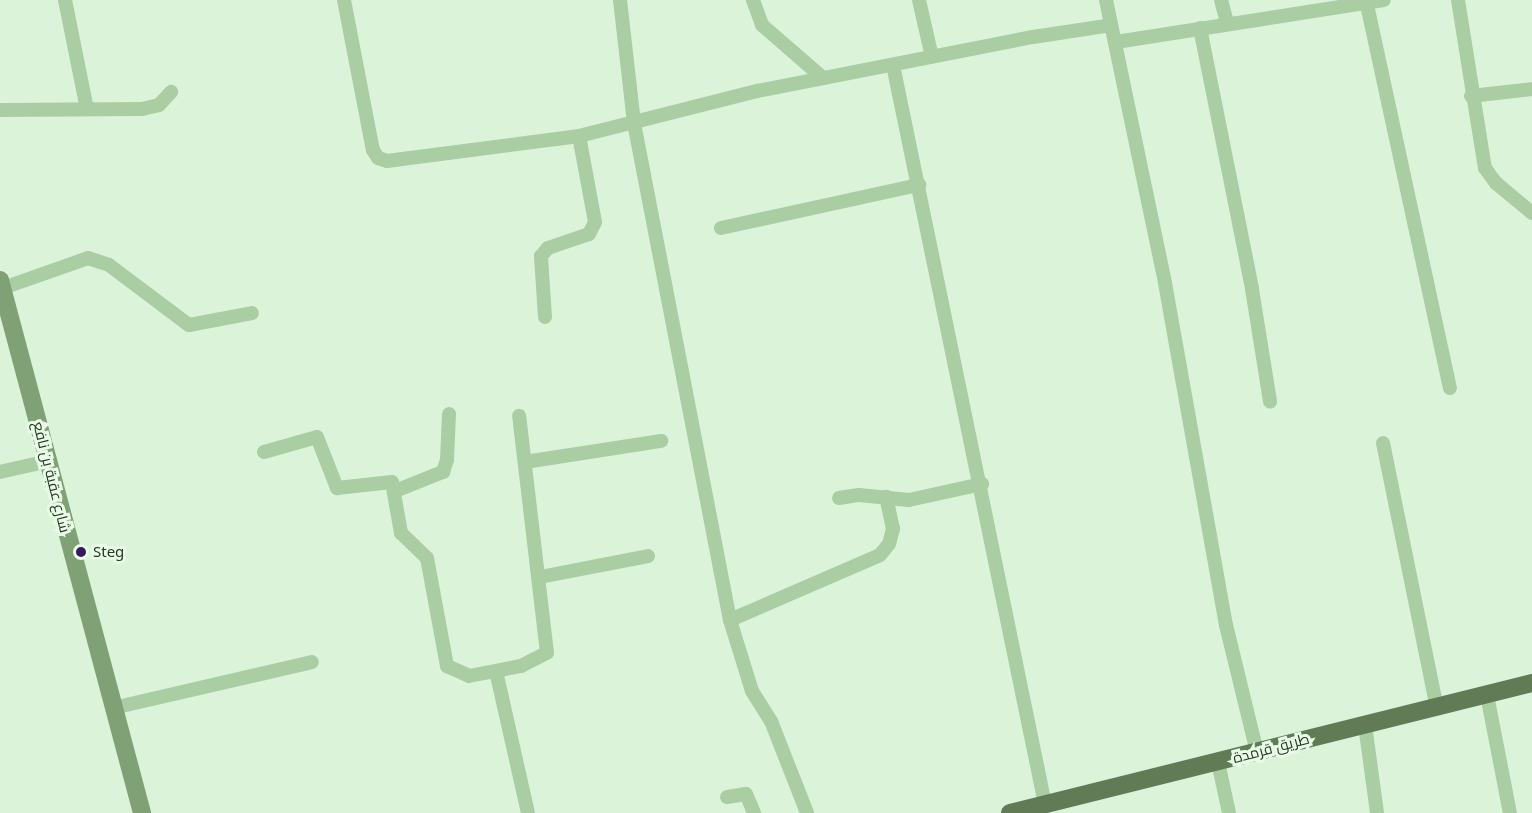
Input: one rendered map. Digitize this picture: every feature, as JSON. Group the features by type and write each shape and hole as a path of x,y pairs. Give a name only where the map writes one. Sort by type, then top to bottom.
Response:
{"main road":[{"name":"شارع عقبة بن نافع","path":"1,284 142,813"},
{"name":"طريق قرمدة","path":"1010,813 1532,683"}],"street":[{"path":"65,0 87,109"},
{"path":"344,0 373,150 378,158 400,160 579,136 823,78 1111,26"},
{"path":"620,0 634,123 730,620 752,692 771,721 807,813"},
{"path":"753,0 762,25 823,78"},
{"path":"919,0 932,57"},
{"path":"1106,0 1165,283 1226,625 1257,752"},
{"path":"1221,0 1227,23"},
{"path":"1116,42 1384,0"},
{"path":"1458,0 1485,168 1496,183 1532,213"},
{"path":"1366,1 1450,388"},
{"path":"1200,28 1252,289 1270,402"},
{"path":"892,65 982,484 1045,804"},
{"path":"1472,96 1532,89"},
{"path":"0,110 150,108 171,92"},
{"path":"545,317 541,256 548,248 589,234 596,222 579,136"},
{"path":"721,228 919,185"},
{"path":"1,284 88,258 109,265 189,325 252,313"},
{"path":"395,491 442,472 447,460 449,414"},
{"path":"264,452 316,437 337,488 388,480 395,491 401,533 427,558 447,666 469,676 535,662 547,653 540,577 519,416"},
{"path":"525,462 661,441"},
{"path":"1383,443 1437,708"},
{"path":"0,472 48,461"},
{"path":"840,498 919,498 982,484"},
{"path":"730,620 880,555 889,544 893,529 886,497"},
{"path":"540,577 648,555"},
{"path":"113,708 312,662"},
{"path":"496,671 528,813"},
{"path":"1487,695 1510,813"},
{"path":"1365,725 1377,813"},
{"path":"1218,762 1229,813"},
{"path":"727,797 746,794 754,813"}],"place":[{"name":"Steg","path":"81,552"}]}
